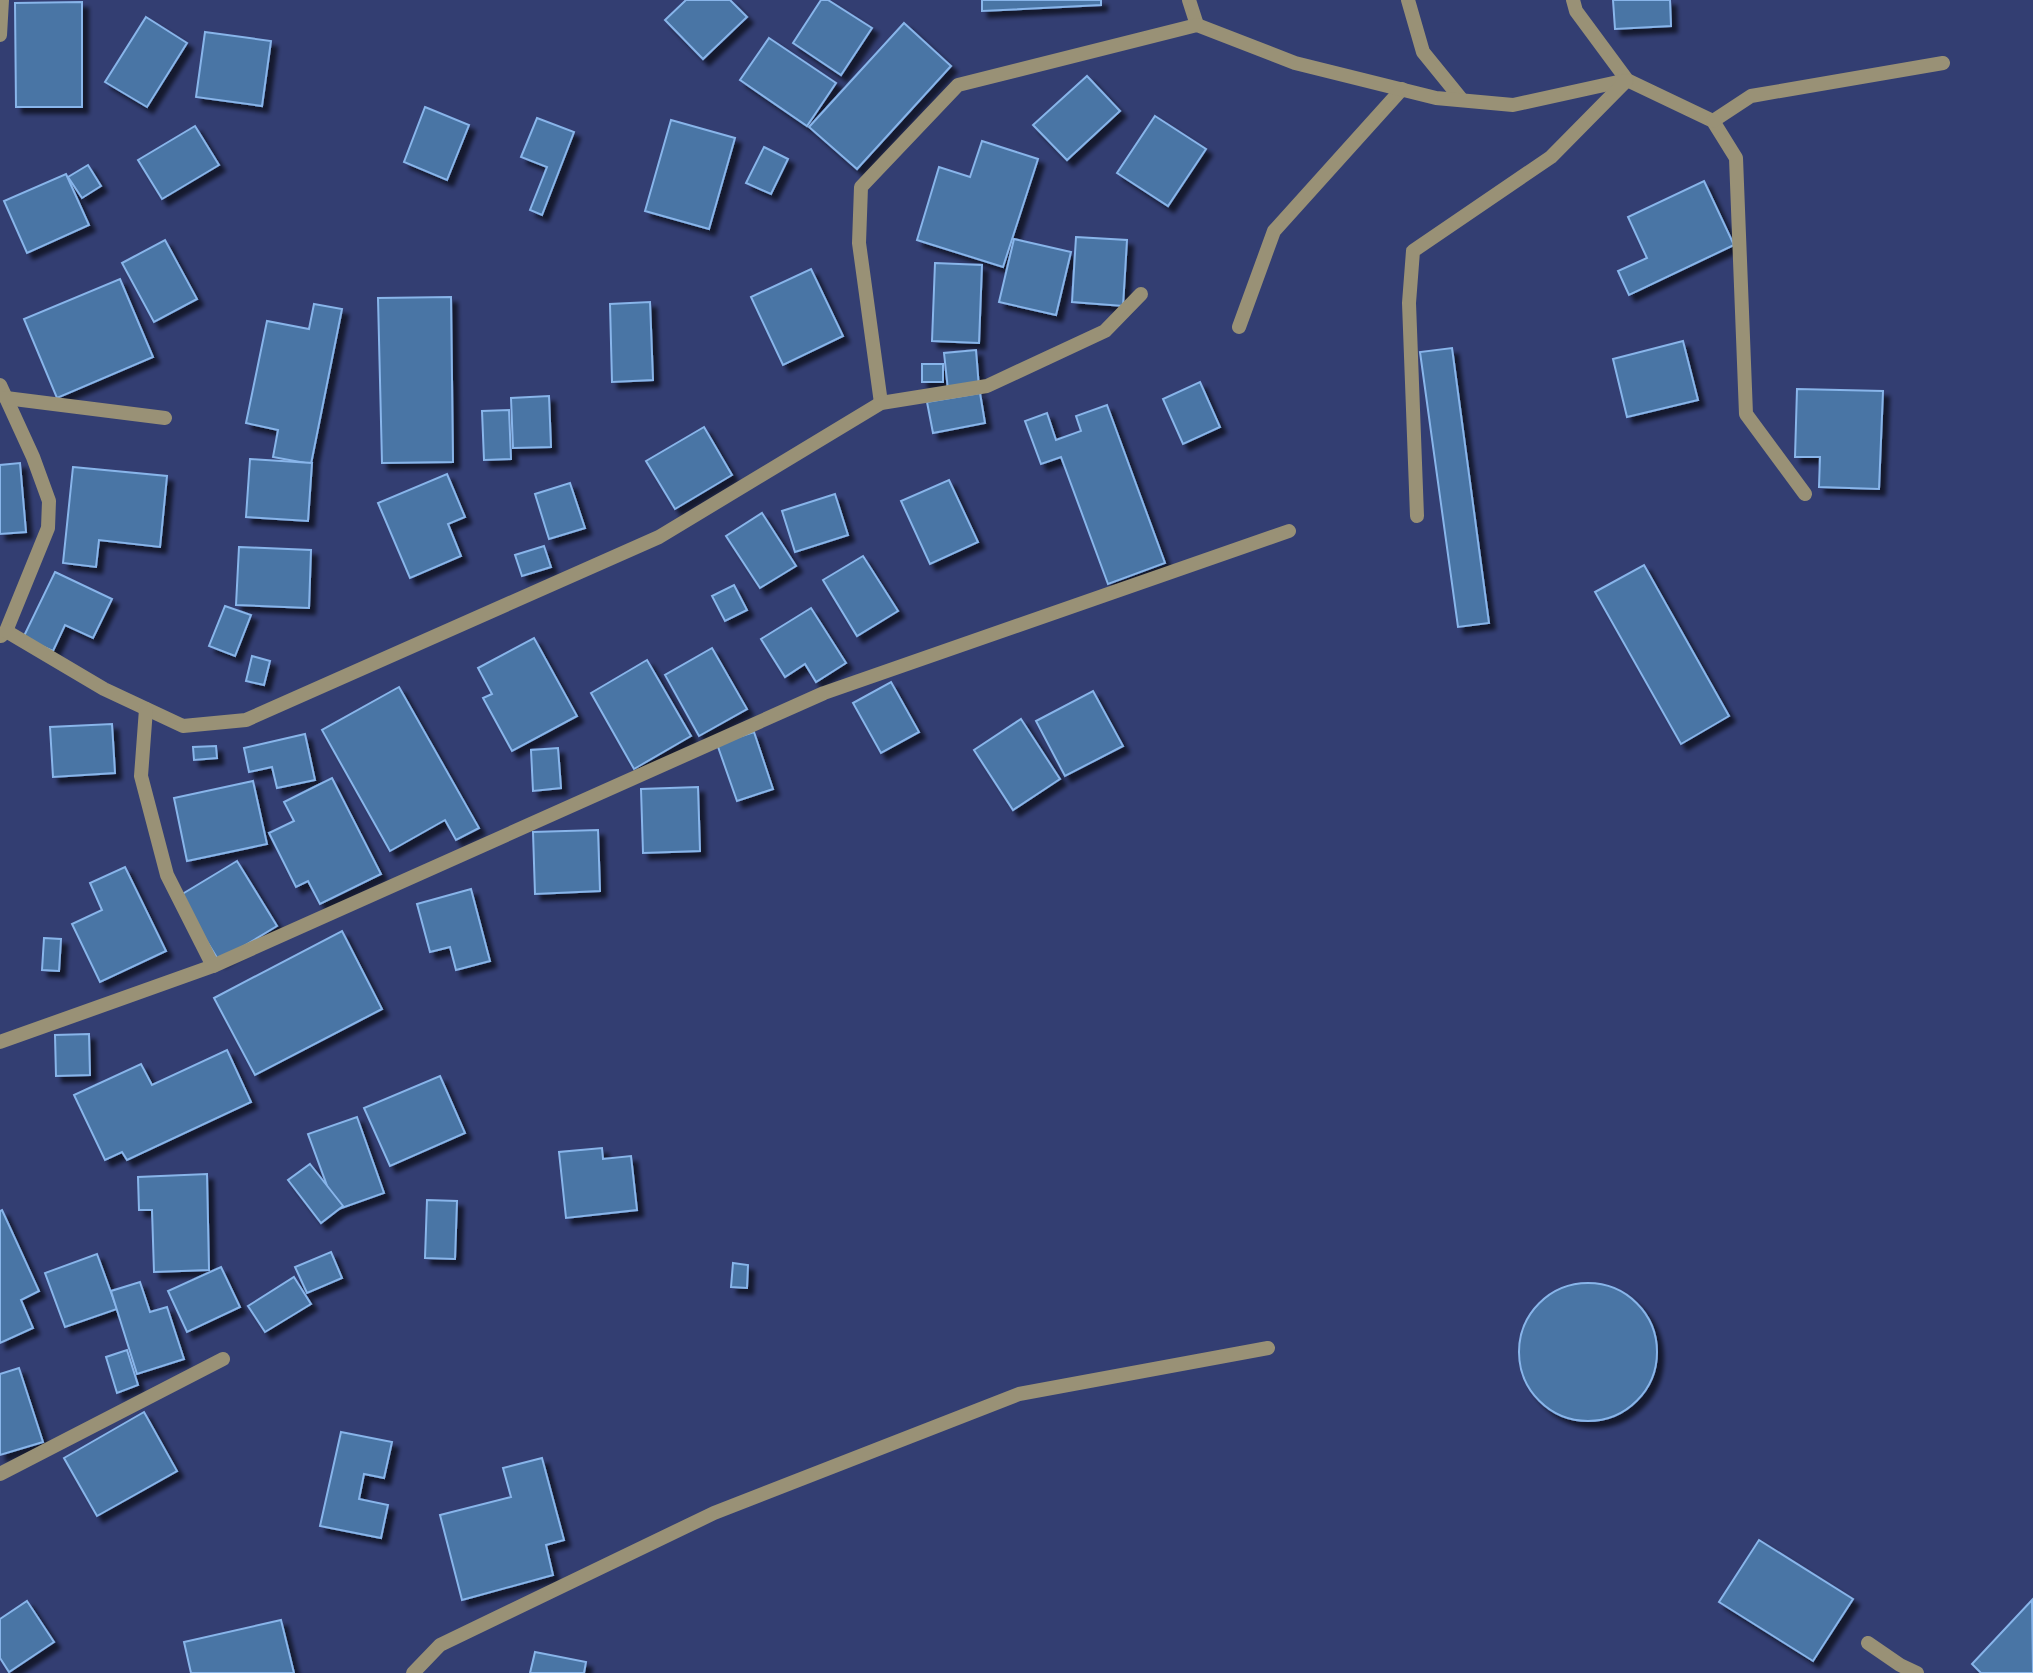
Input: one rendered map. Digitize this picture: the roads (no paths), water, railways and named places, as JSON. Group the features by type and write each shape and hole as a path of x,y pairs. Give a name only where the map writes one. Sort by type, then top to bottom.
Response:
{"street":[{"path":"0,35 2,0"},
{"path":"1189,0 1196,25"},
{"path":"1408,0 1423,52 1462,100"},
{"path":"1573,0 1576,11 1627,80 1713,121 1737,158 1746,414 1805,494"},
{"path":"881,403 859,243 861,187 958,85 1196,25 1295,62 1436,98 1513,105 1627,80"},
{"path":"1713,121 1751,96 1943,62"},
{"path":"1418,516 1409,303 1413,251 1551,157 1627,80"},
{"path":"1239,327 1274,231 1402,89"},
{"path":"3,391 33,457 49,501 48,528 3,634 104,689 183,726 246,720 659,537 881,403 987,386 1105,331 1141,294"},
{"path":"3,391 165,418"},
{"path":"0,1042 213,966 824,693 1289,531"},
{"path":"146,709 141,776 167,875 213,966"},
{"path":"413,1673 440,1645 714,1513 1019,1394 1268,1348"},
{"path":"0,1474 223,1359"},
{"path":"1868,1643 1917,1673"}]}
